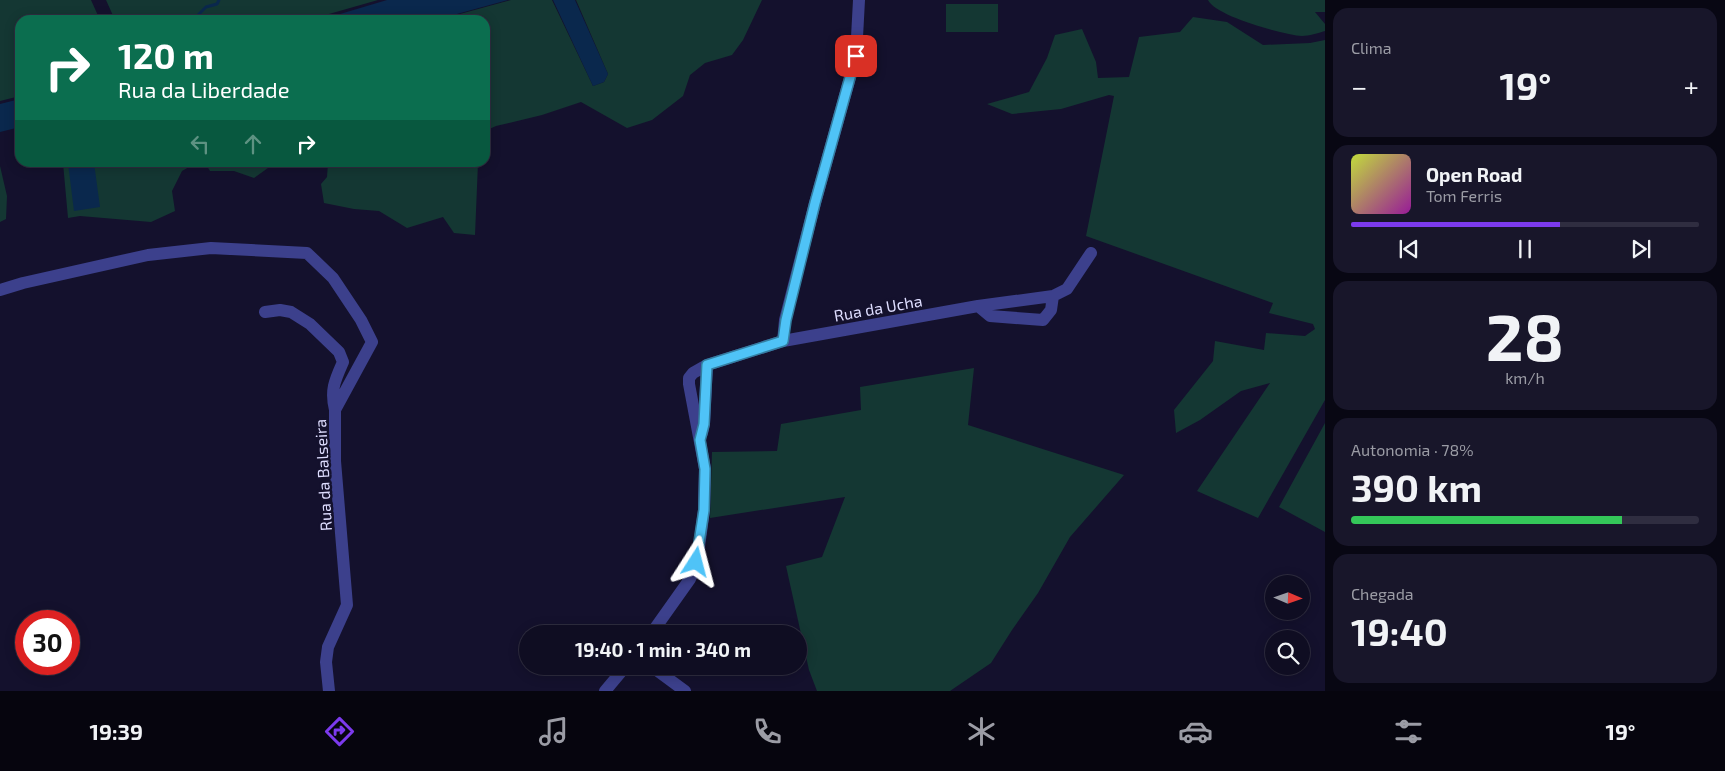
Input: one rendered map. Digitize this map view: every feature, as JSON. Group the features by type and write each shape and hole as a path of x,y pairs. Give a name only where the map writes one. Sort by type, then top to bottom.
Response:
{"street":[{"path":"783,341 786,320 815,203 856,56 859,0"},
{"name":"Rua da Balseira","path":"0,290 23,283 148,255 211,248 308,253 333,278 361,320 372,342 335,410 335,461 347,605 328,647 326,662 329,691"},
{"path":"978,306 990,316 1043,320 1051,310 1053,296 1067,289 1091,252"},
{"name":"Rua da Ucha","path":"657,625 690,579 696,562 704,510 705,469 689,384 689,378 693,373 707,365 783,341 978,306 1053,296"},
{"path":"265,312 280,310 291,312 310,324 339,352 343,362 336,379 332,397 335,410"},
{"path":"605,691 618,675"},
{"path":"663,675 685,691"}],"green space":[{"path":"0,0 91,0 98,15 15,15 15,97 0,101"},
{"path":"106,0 378,0 326,15 113,15"},
{"path":"511,0 552,0 593,86 604,82 608,74 576,0 762,0 743,40 732,55 705,63 690,75 683,96 652,120 627,128 581,102 490,129 490,15 456,15"},
{"path":"1208,0 1325,0 1325,12 1315,12 1325,24 1325,31 1302,36 1281,32 1236,18 1213,6"},
{"path":"946,4 998,4 998,32 946,32"},
{"path":"1193,17 1227,22 1263,45 1310,43 1325,40 1325,400 1258,518 1197,491 1270,383 1241,391 1200,420 1176,433 1174,410 1213,361 1215,341 1264,350 1266,333 1305,336 1315,329 1313,324 1269,313 1273,303 1086,236 1114,96 1109,95 1061,109 1012,114 987,104 1029,92 1047,58 1055,35 1082,29 1096,62 1098,78 1129,77 1139,37 1180,32"},
{"path":"0,166 7,196 6,219 0,222"},
{"path":"63,167 189,167 182,171 172,191 175,211 151,222 80,216 68,218"},
{"path":"208,167 269,167 254,178 234,171 210,171"},
{"path":"328,167 478,167 475,235 454,233 443,217 407,228 379,211 354,209 324,203 321,184 327,177"},
{"path":"974,368 968,425 1124,475 1070,537 1038,593 991,663 950,691 817,691 807,661 807,625 799,625 786,566 822,557 845,497 710,518 712,452 777,451 781,424 861,410 860,387"},
{"path":"1325,423 1325,532 1279,507"}],"water":[{"path":"387,0 508,0 453,15 337,15"},
{"path":"553,0 575,0 608,74 604,82 593,86"},
{"path":"15,100 15,128 0,132 0,104"},
{"path":"68,167 95,167 100,207 74,211"}],"waterway":[{"path":"198,15 206,7 217,4 219,0"}],"route":[{"path":"696,562 704,510 705,469 700,440 704,424 707,365 783,341 786,320 815,203 856,56"}]}
